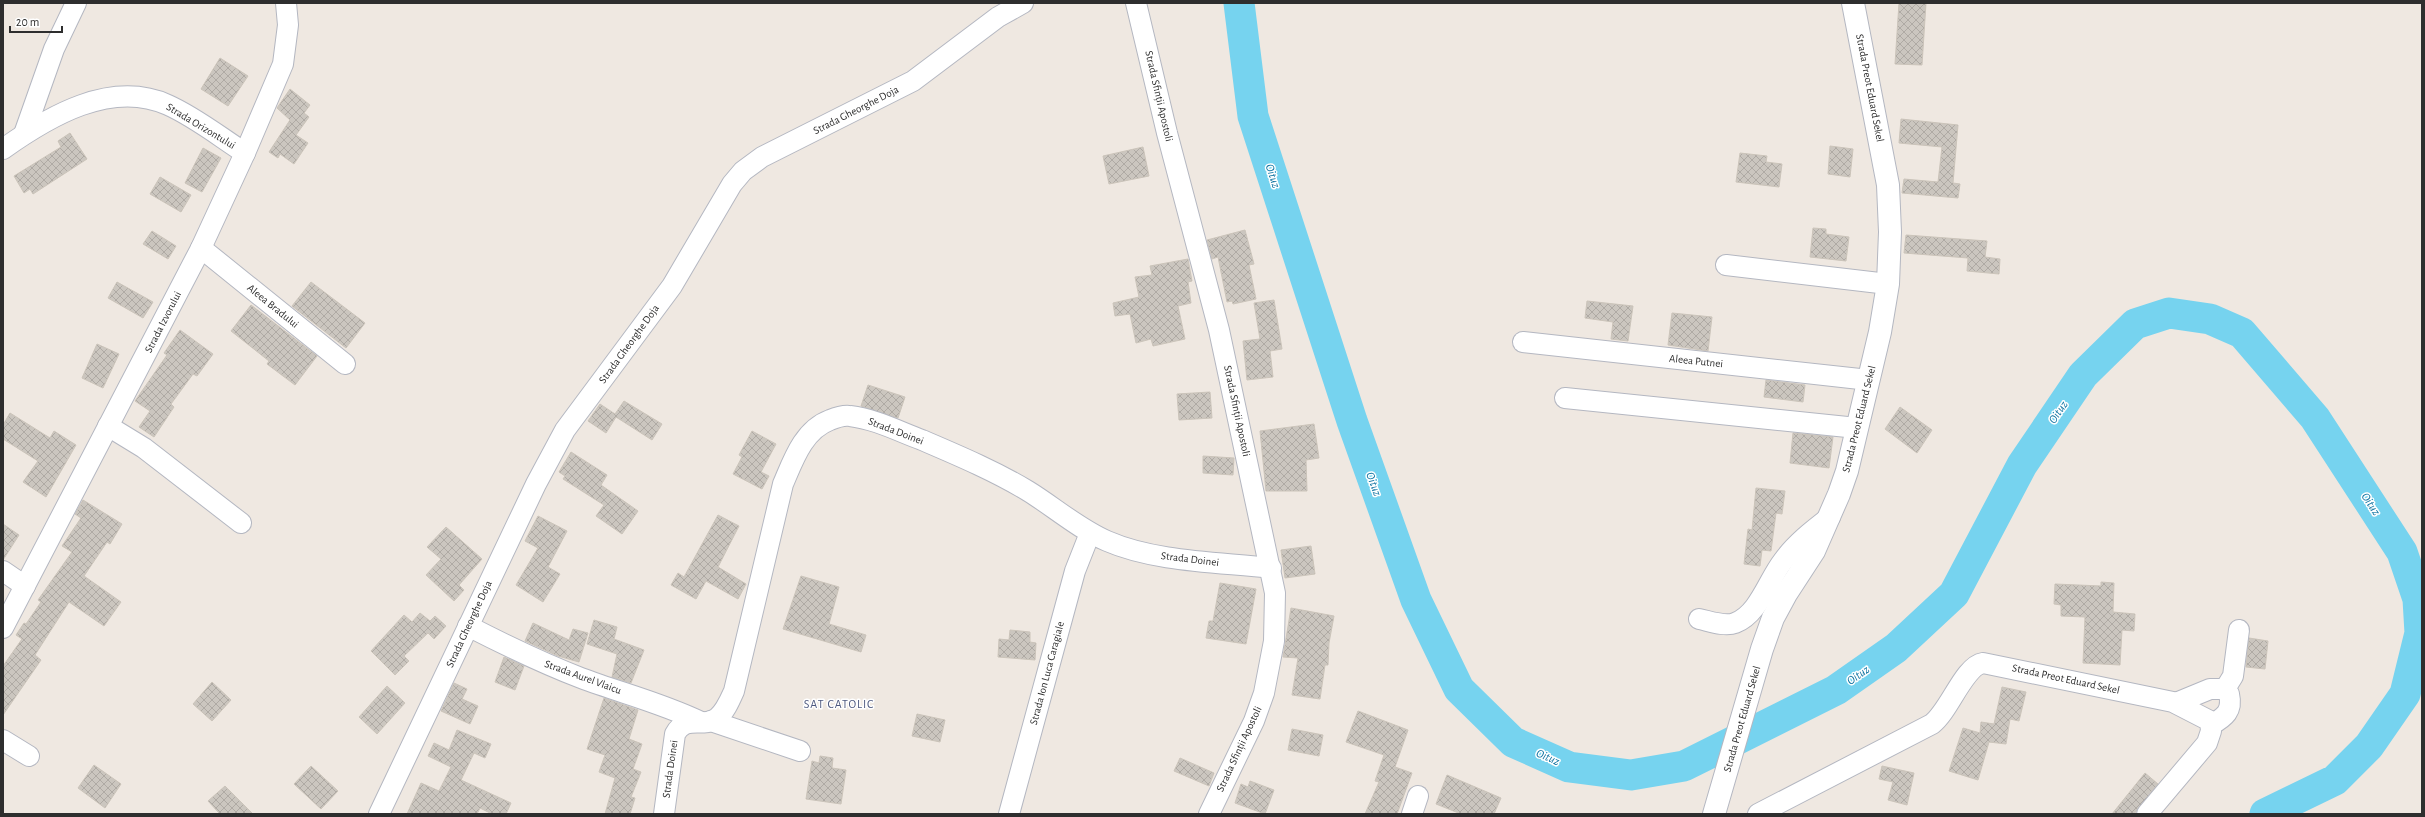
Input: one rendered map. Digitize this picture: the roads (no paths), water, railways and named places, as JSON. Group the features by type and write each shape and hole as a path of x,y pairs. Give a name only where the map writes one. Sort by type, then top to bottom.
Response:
{"street":[{"path":"24,134 54,50 76,3"},
{"name":"Strada Izvorului","path":"3,628 201,248 245,153 283,64 288,25 286,3"},
{"name":"Strada Gheorghe Doja","path":"380,814 536,484 565,430 672,286 732,184 739,175 762,157 912,81 998,17 1022,3"},
{"name":"Strada Sfinții Apostoli","path":"1136,3 1167,133 1219,330 1275,593 1275,619 1270,668 1264,693 1254,721 1209,814"},
{"name":"Strada Preot Eduard Sekel","path":"1714,814 1762,649 1783,600 1814,551 1830,517 1847,471 1869,380 1888,284 1890,232 1888,185 1853,3"},
{"name":"Strada Orizontului","path":"3,149 24,134 73,108 104,98 133,96 168,105 245,153"},
{"name":"Aleea Bradului","path":"201,248 345,364"},
{"path":"1726,265 1888,284"},
{"name":"Aleea Putnei","path":"1523,342 1869,380"},
{"path":"1565,398 1857,428"},
{"name":"Strada Doinei","path":"664,814 675,734 679,727 685,723 706,722 718,718 734,691 783,484 797,452 810,433 829,420 848,416 865,419 882,424 959,456 1026,490 1062,512 1090,533 1127,548 1151,554 1270,568"},
{"path":"108,426 144,448 241,523"},
{"path":"1699,619 1734,624 1743,619 1756,603 1783,560 1806,537 1830,517"},
{"name":"Strada Ion Luca Caragiale","path":"1009,814 1075,570 1090,533"},
{"path":"3,571 25,586"},
{"name":"Strada Aurel Vlaicu","path":"468,626 520,653 583,678 675,709 706,722 800,751"},
{"path":"2225,689 2233,676 2239,630"},
{"name":"Strada Preot Eduard Sekel","path":"1758,814 1932,724 1948,708 1970,669 1976,664 1989,664 2013,668 2176,703 2207,718 2211,726"},
{"path":"2147,814 2206,743 2211,726 2223,719 2230,710 2230,694 2225,689 2210,689 2176,703"},
{"path":"3,740 29,756"}],"waterway":[{"name":"Oituz","path":"1239,3 1253,116 1352,421 1416,600 1459,689 1513,742 1569,767 1631,775 1684,766 1836,690 1896,648 1954,594 2022,465 2083,375 2135,324 2169,313 2210,319 2242,333 2315,418 2402,552 2418,599 2420,633 2405,694 2369,746 2335,780 2265,814"}],"district":[{"name":"SAT CATOLIC","path":"839,704"}]}
